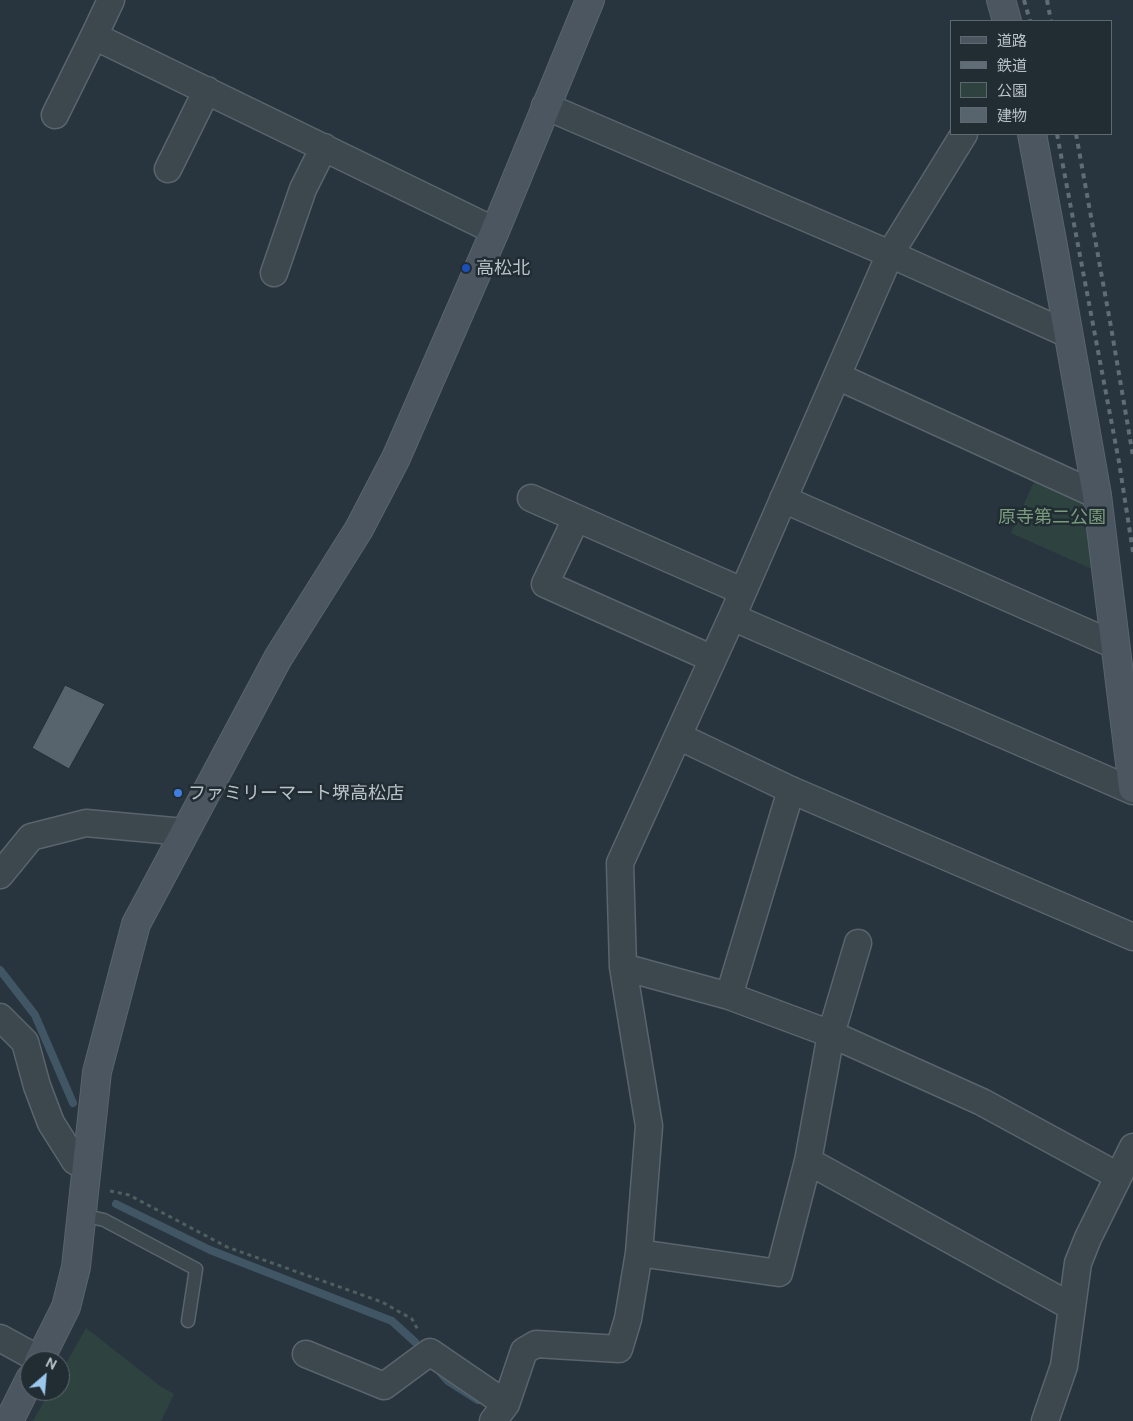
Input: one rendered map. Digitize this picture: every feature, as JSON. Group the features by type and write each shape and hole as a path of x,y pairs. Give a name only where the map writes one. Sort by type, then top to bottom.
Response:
{"street":[{"path":"55,115 111,0"},
{"path":"45,1351 66,1307 76,1267 97,1072 136,924 278,658 359,529 396,458 495,231 590,0"},
{"path":"1002,0 1007,20"},
{"path":"94,36 495,231"},
{"path":"168,169 207,90"},
{"path":"545,106 890,254 1068,334"},
{"path":"306,1354 384,1386 430,1352 499,1412 524,1351 536,1344 618,1349 628,1319 639,1253 650,1126 623,967 620,863 732,617 890,254 963,135"},
{"path":"1032,135 1097,495 1133,790"},
{"path":"274,273 303,189 324,147"},
{"path":"837,376 1097,495"},
{"path":"531,498 742,591"},
{"path":"783,499 1115,645"},
{"path":"576,519 546,584 712,659"},
{"path":"732,617 1133,790"},
{"path":"678,736 791,790 1133,937"},
{"path":"729,996 791,790"},
{"path":"0,875 31,838 86,823 184,832"},
{"path":"639,1253 779,1273 808,1161 831,1034 858,943"},
{"path":"623,967 729,996 831,1034 982,1102 1118,1176"},
{"path":"0,1017 25,1042 37,1086 51,1123 86,1175"},
{"path":"1046,1421 1064,1366 1078,1262 1133,1147"},
{"path":"808,1161 1072,1307"},
{"path":"0,1338 23,1351"},
{"path":"9,1421 20,1399"}],"lane":[{"path":"82,1215 104,1220 196,1270 188,1321"}],"path":[{"path":"86,1175 227,1246 382,1302 412,1319 430,1352"}],"green space":[{"name":"原寺第二公園","path":"1037,475 1074,493 1083,504 1092,569 1011,533"},
{"path":"86,1328 160,1386 174,1394 161,1421 33,1421 44,1401 70,1401 70,1356"}],"building":[{"path":"65,685 105,704 69,769 32,748"}],"waterway":[{"path":"0,970 35,1015 73,1103"},
{"path":"116,1204 210,1250 392,1321 415,1342"},
{"path":"440,1372 448,1381 478,1400"}],"railway":[{"path":"1024,0 1030,20"},
{"path":"1047,0 1051,20"},
{"path":"1057,135 1119,462 1133,552"},
{"path":"1076,135 1133,456"}],"place":[{"name":"高松北","path":"466,268"},
{"name":"ファミリーマート堺高松店","path":"178,793"}]}
